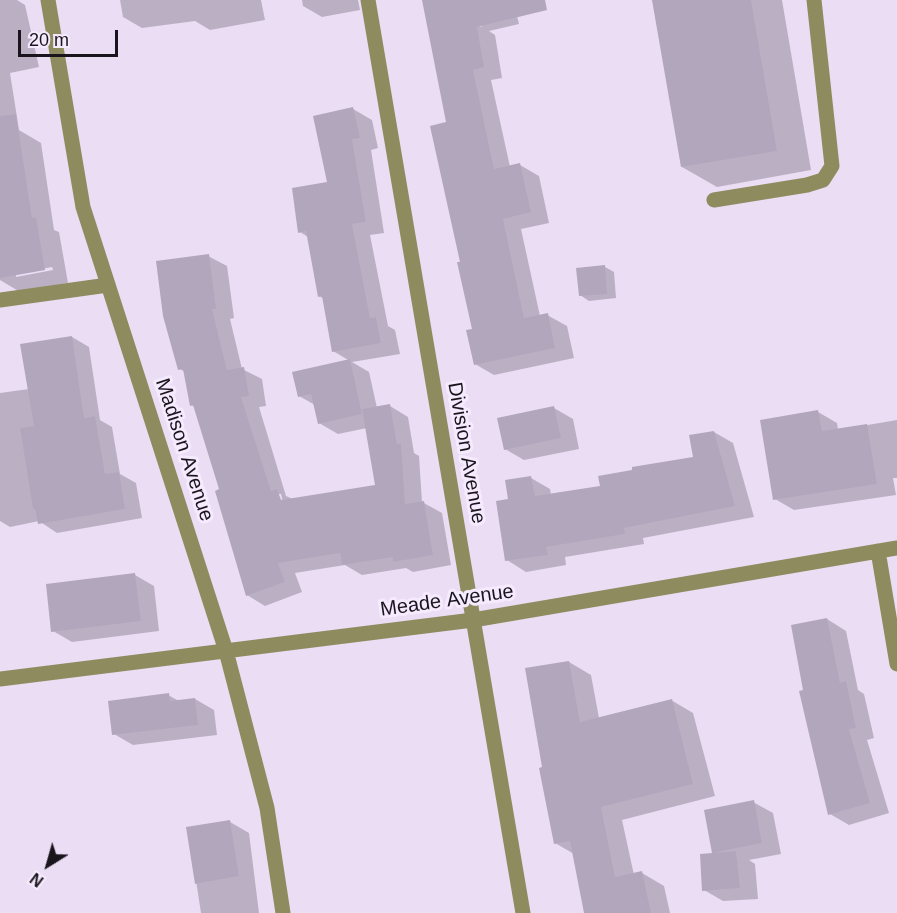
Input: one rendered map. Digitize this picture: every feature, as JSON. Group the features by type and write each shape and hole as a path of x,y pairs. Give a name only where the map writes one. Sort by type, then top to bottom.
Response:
{"street":[{"name":"Madison Avenue","path":"48,0 83,207 226,651 267,808 283,913"},
{"name":"Division Avenue","path":"368,0 523,913"},
{"path":"714,200 807,185 823,180 832,166 814,0"},
{"path":"0,300 108,285"},
{"name":"Meade Avenue","path":"0,679 473,620 897,548"},
{"path":"878,551 897,664"}],"building":[{"path":"422,0 545,0 547,10 477,27 484,67 473,70 494,169 520,163 531,212 503,219 524,318 548,313 555,348 474,365 466,330 472,329 457,262 460,262 430,126 446,122"},
{"path":"652,0 751,0 777,151 681,167"},
{"path":"353,107 360,138 352,139 366,222 352,224 370,318 376,317 381,343 332,352 322,296 318,297 306,231 298,233 292,188 327,182 313,116"},
{"path":"16,114 32,218 36,217 45,270 0,278 0,116"},
{"path":"209,254 216,309 212,309 227,370 244,367 249,396 241,397 271,491 277,489 281,500 375,485 362,409 390,404 397,444 401,444 405,504 424,501 433,555 393,562 393,557 342,565 340,553 278,563 285,582 246,596 215,491 219,489 193,405 190,406 183,369 178,370 163,316 156,261"},
{"path":"605,265 607,294 579,296 576,268"},
{"path":"72,336 84,418 95,416 105,474 119,472 125,509 38,524 35,509 33,509 20,428 34,426 20,344"},
{"path":"350,359 362,414 318,424 311,394 298,397 292,372"},
{"path":"554,406 561,438 504,450 497,418"},
{"path":"818,410 822,431 867,424 877,484 773,500 760,420"},
{"path":"714,431 735,506 624,528 625,534 546,547 548,555 505,561 496,501 508,499 505,480 531,476 535,496 600,486 598,476 632,470 632,467 693,457 689,435"},
{"path":"135,573 141,621 51,632 46,584"},
{"path":"827,618 840,683 846,681 856,728 849,729 870,803 828,815 799,691 803,690 791,625"},
{"path":"569,661 580,722 672,699 693,784 601,807 615,877 642,871 651,913 584,913 570,841 554,844 539,768 542,767 525,668"},
{"path":"169,693 170,701 195,698 198,725 112,735 108,701"},
{"path":"754,800 762,843 713,853 736,851 740,888 702,891 700,854 712,853 704,810"},
{"path":"230,820 239,876 195,884 186,827"}]}
